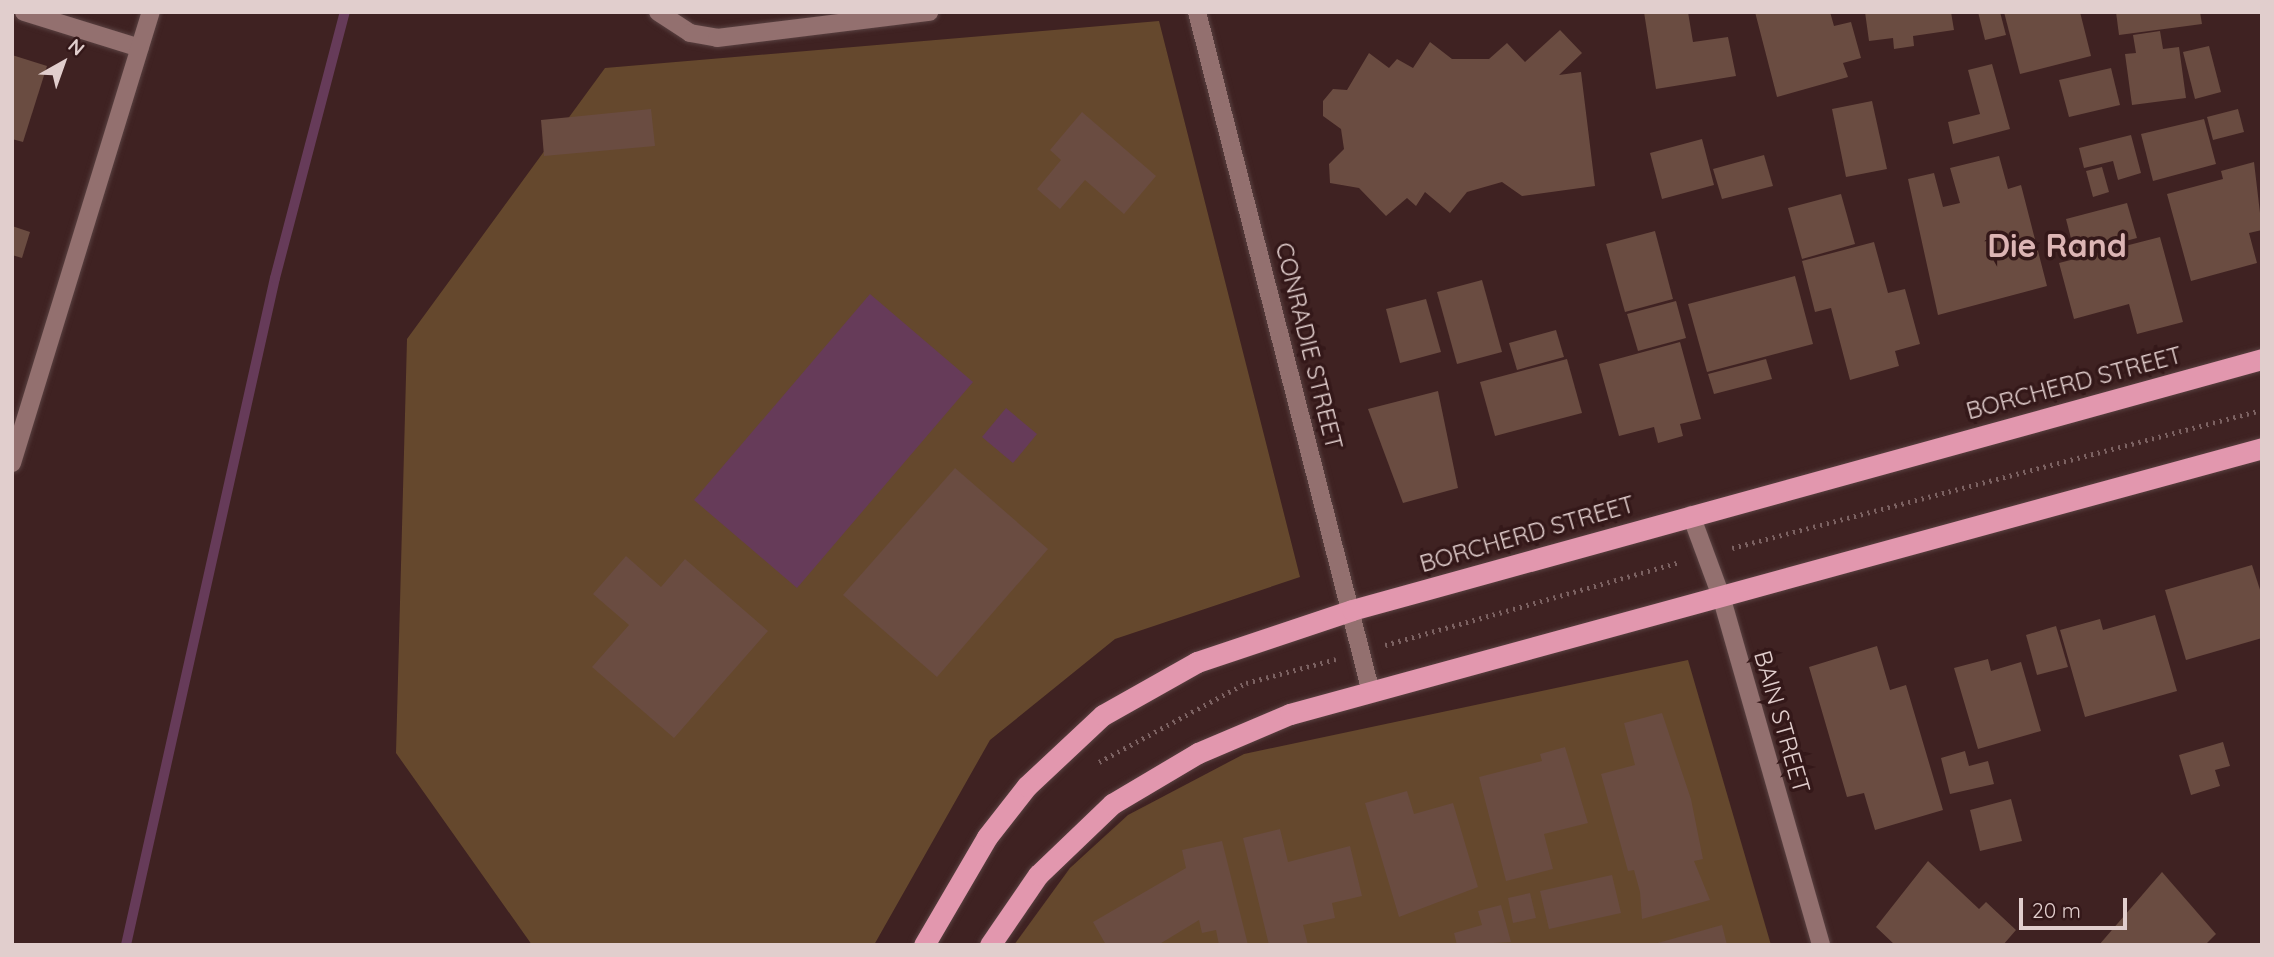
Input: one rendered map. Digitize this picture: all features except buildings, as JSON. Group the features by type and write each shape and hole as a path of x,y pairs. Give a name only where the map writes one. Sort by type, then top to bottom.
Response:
{"highway":[{"name":"BORCHERD STREET","path":"924,945 1004,813 1103,715 1197,662 1352,610 2262,359"},
{"path":"990,945 1038,875 1112,804 1246,731 1371,692 2262,448"}],"street":[{"path":"24,12 140,48"},
{"path":"12,463 150,12"},
{"path":"657,12 690,33 718,38 929,12"},
{"name":"CONRADIE STREET","path":"1197,12 1371,692"},
{"name":"BAIN STREET","path":"1691,515 1721,596 1821,945"}],"shaded area":[{"path":"1159,21 1300,577 1115,639 990,740 874,945 532,945 396,753 407,339 605,68"},
{"path":"870,294 973,382 797,588 694,500"},
{"path":"1006,408 1037,434 1013,463 982,437"},
{"path":"1688,660 1771,945 1014,945 1070,868 1128,815 1244,754"}],"waterway":[{"path":"126,945 275,278 345,12"}],"district":[{"name":"Die Rand","path":"2057,245"}]}
